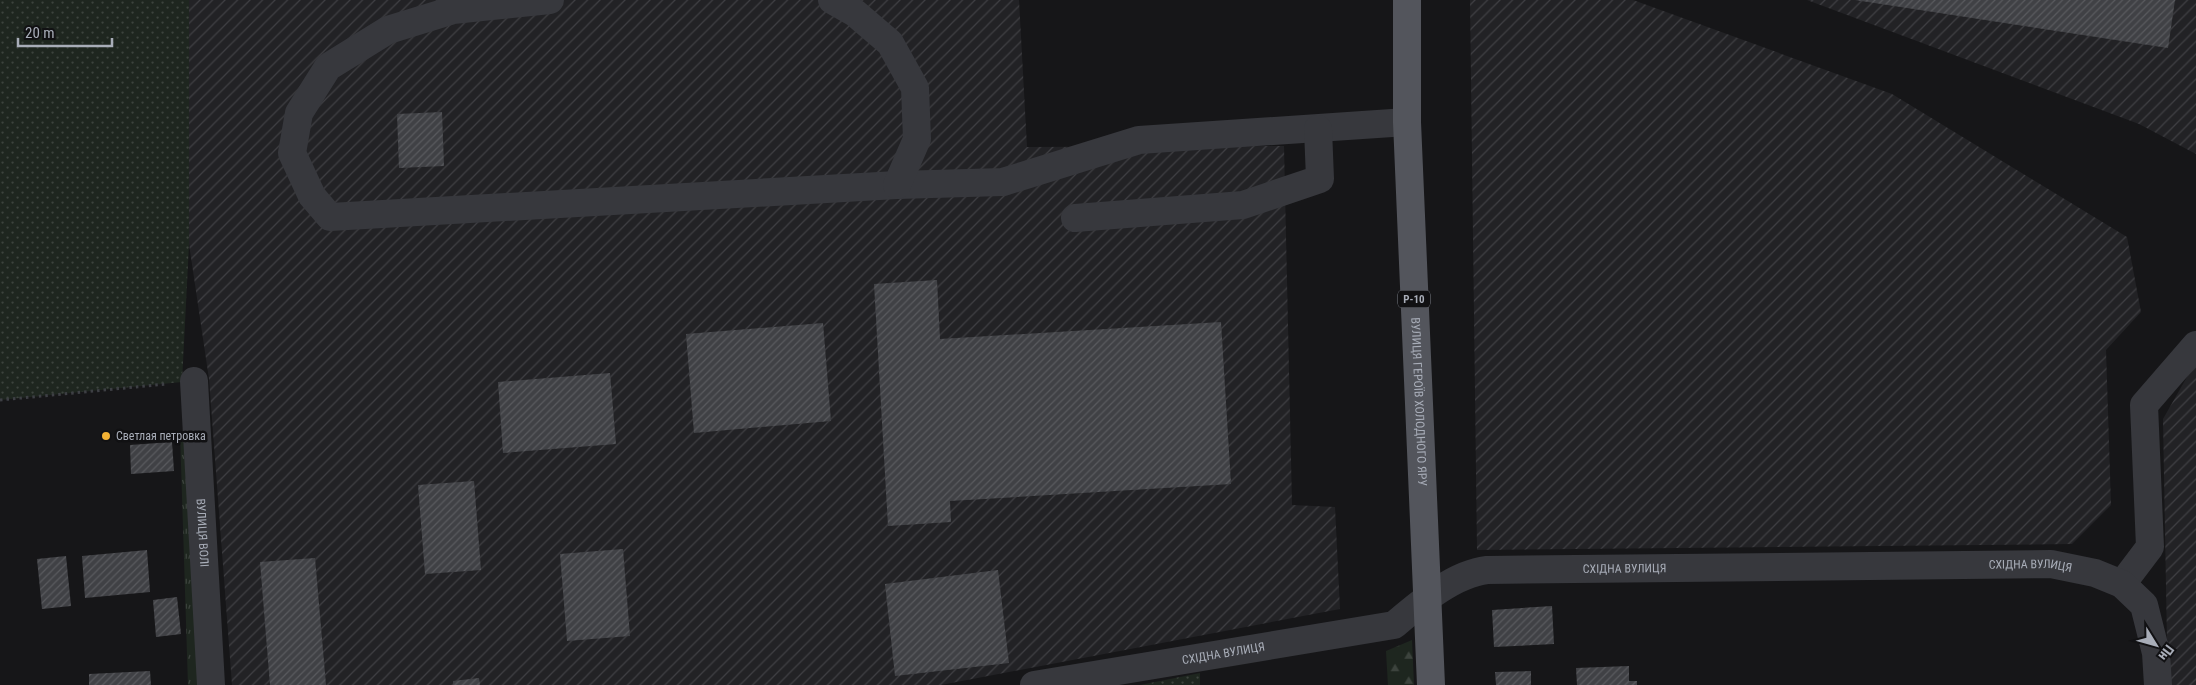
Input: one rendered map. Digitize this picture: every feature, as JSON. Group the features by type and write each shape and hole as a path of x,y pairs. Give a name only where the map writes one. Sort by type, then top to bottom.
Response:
{"main road":[{"name":"ВУЛИЦЯ ГЕРОЇВ ХОЛОДНОГО ЯРУ","path":"1407,0 1406,122 1431,685"}],"street":[{"path":"550,0 453,10 388,30 328,67 299,113 292,153 312,196 330,217 896,185 1004,182 1139,140 1406,122"},
{"path":"832,0 855,12 890,44 915,88 917,139 896,185"},
{"path":"1075,218 1243,206 1320,179 1318,129"},
{"path":"2122,584 2150,547 2144,405 2196,345"},
{"name":"ВУЛИЦЯ ВОЛІ","path":"194,381 211,685"},
{"name":"СХІДНА ВУЛИЦЯ","path":"1034,685 1394,625 1426,598 1473,572 1486,570 2052,564 2095,573 2122,584 2144,605 2156,653 2158,685"}],"path":[{"path":"0,400 194,381"}],"shaded area":[{"path":"189,0 1019,0 1027,147 1284,146 1292,505 1335,507 1340,609 941,685 232,685 209,379 189,244"},
{"path":"1470,0 1633,0 1892,94 2127,237 2141,312 2106,350 2111,505 2072,544 1477,550"},
{"path":"1807,0 2196,0 2196,154 2139,124"},
{"path":"2196,361 2196,685 2171,685 2167,642 2163,419"}],"green space":[{"path":"0,0 189,0 189,244 182,382 0,400"},
{"path":"180,432 189,435 202,685 188,685"},
{"path":"1412,640 1414,685 1388,685 1386,651"},
{"path":"1200,673 1200,685 1140,685"}],"building":[{"path":"1855,0 2175,0 2168,48"},
{"path":"442,112 444,166 399,168 397,114"},
{"path":"937,280 940,339 1221,322 1231,484 950,501 951,522 888,526 874,284"},
{"path":"823,323 831,421 694,433 686,334"},
{"path":"610,373 616,444 503,453 498,382"},
{"path":"172,442 174,471 131,474 130,445"},
{"path":"474,481 481,570 425,574 418,485"},
{"path":"623,549 630,636 567,641 560,554"},
{"path":"147,550 150,592 85,598 82,556"},
{"path":"66,556 71,606 42,609 37,559"},
{"path":"315,558 326,685 270,685 260,562"},
{"path":"998,570 1009,663 895,676 885,584"},
{"path":"177,597 181,634 156,637 153,600"},
{"path":"1552,606 1554,644 1494,647 1492,610"},
{"path":"1629,666 1629,681 1637,681 1637,685 1577,685 1576,668"},
{"path":"150,671 151,685 89,685 89,674"},
{"path":"1531,671 1531,685 1496,685 1495,672"},
{"path":"479,678 480,685 453,685 453,681"}],"place":[{"name":"Светлая петровка","path":"106,436"}]}
